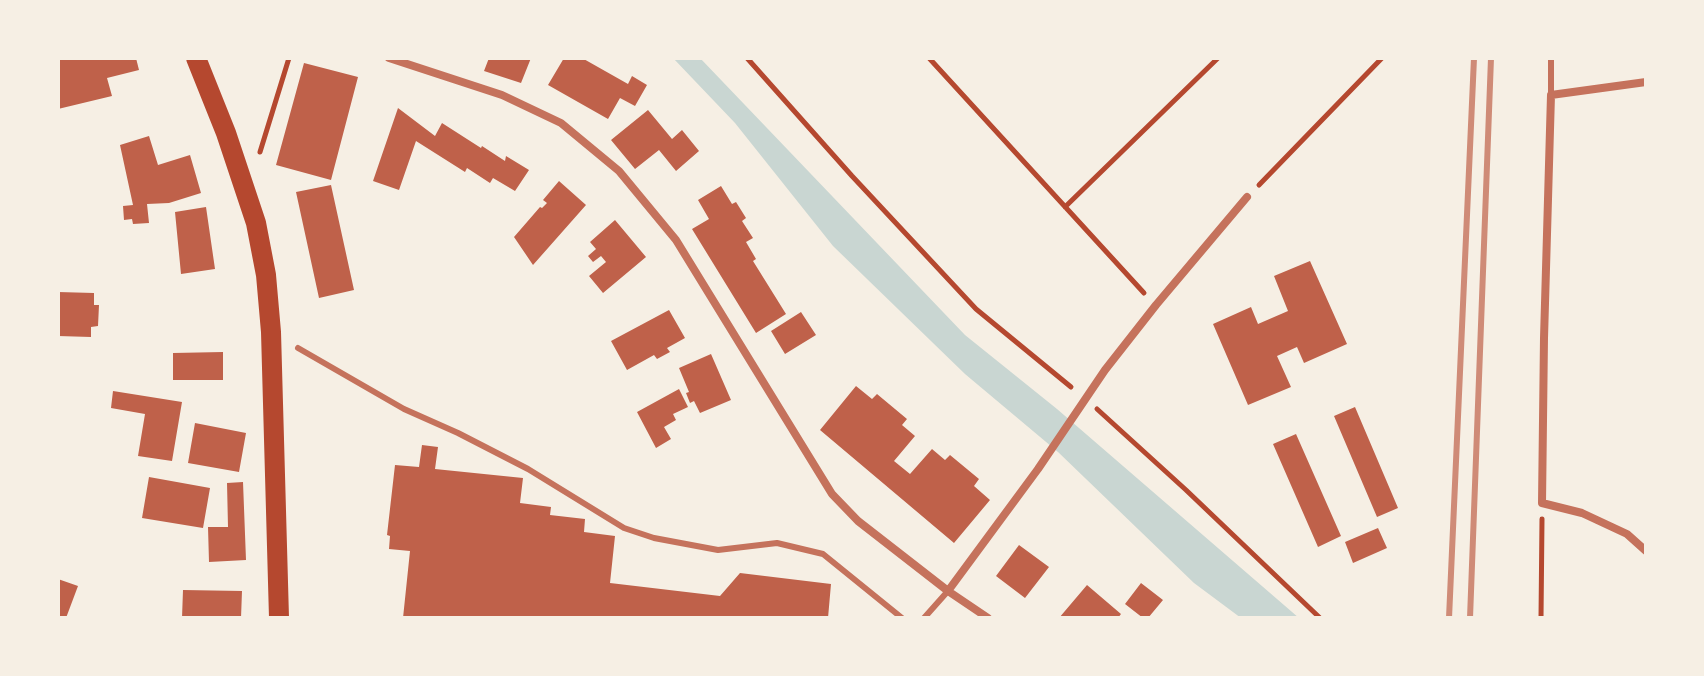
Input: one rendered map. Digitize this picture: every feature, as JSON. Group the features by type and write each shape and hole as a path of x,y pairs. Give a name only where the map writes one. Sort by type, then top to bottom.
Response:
{"main road":[{"path":"196,58 226,133 256,223 266,275 271,332 279,618"}],"street":[{"path":"389,58 502,95 561,123 619,171 676,240 832,494 858,521 988,618"},
{"path":"1646,82 1551,95 1542,503 1593,518 1627,534 1646,551"},
{"path":"948,591 1038,469 1085,398 1156,305 1247,197"}],"lane":[{"path":"1551,58 1551,95"},
{"path":"298,348 404,409 528,469 624,528 654,538 718,550 777,543 823,554 902,618"},
{"path":"924,618 948,591"}],"path":[{"path":"260,152 289,58"},
{"path":"747,58 976,309 1085,398 1320,618"},
{"path":"929,58 1156,305"},
{"path":"1065,207 1218,58"},
{"path":"1247,197 1382,58"},
{"path":"1541,618 1542,503"}],"shaded area":[{"path":"673,58 700,58 965,335 1057,409 1299,618 1241,618 1194,583 1058,452 965,374 833,246 735,123"}],"building":[{"path":"58,58 136,58 139,70 107,78 112,96 58,109"},
{"path":"489,58 531,58 521,83 484,71"},
{"path":"564,58 582,58 628,84 632,76 647,85 635,106 620,98 608,119 548,85"},
{"path":"304,63 358,77 331,180 276,165"},
{"path":"398,108 435,136 442,123 505,161 506,156 529,170 515,191 493,178 490,183 467,168 465,172 416,141 399,190 373,181"},
{"path":"648,110 672,139 682,130 699,151 676,171 659,150 635,169 611,140"},
{"path":"149,136 158,165 190,155 201,193 169,203 147,204 149,223 133,224 132,219 124,220 123,206 133,205 120,145"},
{"path":"559,181 586,205 533,265 514,237 547,203 543,200"},
{"path":"331,185 354,290 319,298 296,192"},
{"path":"721,186 732,204 736,202 746,218 742,221 753,238 746,242 756,259 753,261 786,314 756,333 692,229 709,219 698,200"},
{"path":"206,207 215,269 181,274 175,212"},
{"path":"615,220 646,257 603,293 589,276 606,262 601,256 593,262 588,256 596,249 590,242"},
{"path":"1310,261 1347,344 1304,363 1297,347 1277,356 1291,387 1248,405 1213,324 1251,307 1258,324 1288,311 1274,276"},
{"path":"58,292 94,293 94,305 99,305 98,326 91,327 91,337 58,336"},
{"path":"669,310 685,338 667,348 670,352 657,359 654,355 627,370 611,341"},
{"path":"801,312 816,335 785,354 771,331"},
{"path":"223,352 223,380 173,380 173,353"},
{"path":"711,354 731,400 700,413 694,401 690,403 679,368"},
{"path":"856,386 872,399 877,394 907,419 902,425 915,436 894,461 910,474 932,449 945,460 950,455 979,479 974,486 990,500 954,543 820,430"},
{"path":"679,389 688,407 673,414 676,420 664,427 671,439 656,448 637,412"},
{"path":"113,391 182,402 172,461 138,456 145,414 111,408"},
{"path":"1355,407 1398,508 1377,517 1334,416"},
{"path":"195,423 246,433 239,472 188,463"},
{"path":"1296,434 1341,536 1318,547 1273,444"},
{"path":"422,445 438,447 435,469 523,478 520,503 551,507 550,515 585,519 584,532 615,536 610,583 720,596 740,573 831,584 828,618 403,618 410,551 389,549 390,536 387,535 395,465 419,467"},
{"path":"149,477 210,488 203,528 142,518"},
{"path":"243,482 246,560 209,562 208,527 228,527 227,483"},
{"path":"1378,528 1387,548 1353,563 1345,542"},
{"path":"1019,545 1049,567 1025,598 996,576"},
{"path":"58,579 78,586 66,618 58,618"},
{"path":"1141,583 1163,600 1148,618 1143,618 1125,604"},
{"path":"1087,585 1121,614 1118,618 1059,618"},
{"path":"183,590 242,591 241,618 182,618"}],"railway":[{"path":"1449,618 1474,58"},
{"path":"1470,618 1491,58"}]}
